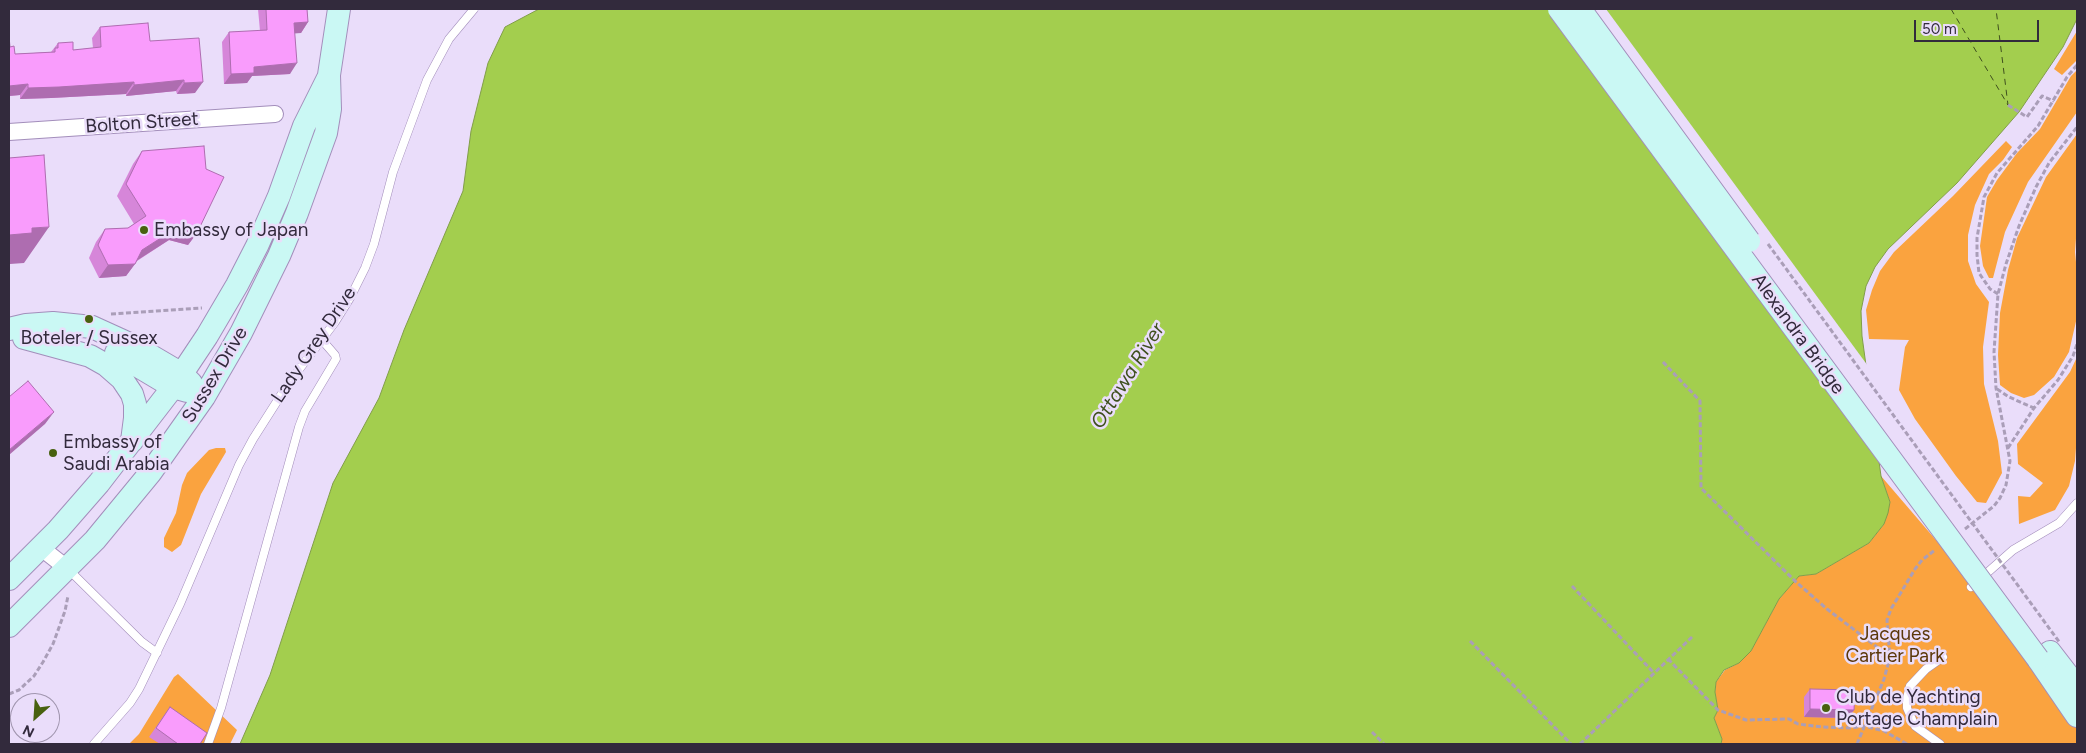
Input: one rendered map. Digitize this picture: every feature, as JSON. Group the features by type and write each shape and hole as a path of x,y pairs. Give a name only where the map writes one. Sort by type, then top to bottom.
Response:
{"main road":[{"name":"Sussex Drive","path":"9,626 68,569 106,528 151,472 204,397 261,294 297,214 326,133 330,109 329,75 339,9"},
{"name":"Alexandra Bridge","path":"1559,9 2049,651"},
{"path":"1580,9 2077,687"},
{"name":"Sussex Drive","path":"9,579 94,490 177,380 220,315 257,246 279,196 304,126 329,75"},
{"path":"14,334 53,323 92,327 136,346 177,380 204,397"},
{"path":"14,334 90,356 106,364 122,379 132,394 136,418 132,441"},
{"path":"2049,651 2077,716"}],"street":[{"name":"Bolton Street","path":"9,132 275,114"},
{"path":"40,547 68,569"}],"lane":[{"name":"Lady Grey Drive","path":"94,744 130,703 157,653 248,448 288,384 322,340 350,298 365,268 417,103 437,58 459,24 474,9"},
{"path":"208,744 221,708 299,427 305,411 336,359 335,355 322,340"},
{"path":"1971,587 2013,550 2059,523 2077,503"},
{"path":"68,569 142,642 157,653"},
{"path":"1940,744 1914,726 1907,708 1907,698 1910,686 1926,669 1943,658"}],"path":[{"path":"1998,294 1990,289 1979,273 1976,255 1984,197 1997,173 2038,126 2067,77 2077,65"},
{"path":"2008,105 2027,117 2042,96 2054,101"},
{"path":"2077,127 2049,163 2029,201 2012,246 1998,294 1994,352 1996,388 2007,448 2034,408 2062,373 2077,344"},
{"path":"1766,242 2049,651"},
{"path":"108,314 203,308"},
{"path":"1663,362 1700,401 1700,488 1795,581 1827,609 1890,657"},
{"path":"1996,388 2034,408"},
{"path":"1572,586 1654,673"},
{"path":"9,694 19,690 34,676 44,662 53,644 65,611 68,596"},
{"path":"1580,744 1692,636"},
{"path":"1470,641 1571,744"},
{"path":"1668,659 1718,710 1746,720 1789,719 1798,724 1822,728 1864,726 1884,731 1908,744"},
{"path":"1858,743 1884,679"},
{"path":"1372,732 1384,744"}],"green space":[{"path":"2077,31 2077,60 2062,75 2054,69"},
{"path":"2077,70 2077,112 2028,182 2005,232 1993,278 1989,278 1983,266 1980,246 1987,197 2017,153 2040,129 2071,76"},
{"path":"2077,134 2077,225 2075,252 2077,317 2069,352 2054,377 2034,395 2024,398 2011,393 2000,385 1998,355 2000,313 2008,270 2017,238 2046,177"},
{"path":"2006,141 2012,147 2003,160 1989,174 1975,205 1968,235 1968,261 1976,284 1989,302 1983,347 1984,384 1998,441 2002,473 1986,503 1977,502 1956,476 1915,419 1899,390 1905,347 1909,340 1869,339 1866,310 1880,271 1894,252 1953,196"},
{"path":"2077,357 2077,435 2075,461 2069,486 2055,510 2019,524 2018,496 2030,497 2043,483 2018,464 2017,444 2070,372"},
{"path":"225,448 226,452 201,494 181,545 172,552 164,547 164,538 176,513 182,485 187,473 209,450"},
{"name":"Jacques Cartier Park","path":"1881,476 2038,659 2077,716 2077,744 1721,744 1722,739 1714,718 1718,710 1715,692 1716,682 1725,670 1739,663 1751,651 1779,599 1799,576 1816,574 1869,543 1884,524 1890,502"},
{"path":"178,674 237,730 230,744 129,744 139,734 174,677"}],"water":[{"name":"Ottawa River","path":"539,9 2077,9 2077,19 2063,47 2019,112 1957,183 1888,249 1875,267 1866,286 1861,311 1862,336 1881,476 1890,502 1888,513 1884,524 1869,543 1816,574 1799,576 1779,599 1751,651 1739,663 1724,670 1716,682 1715,692 1718,710 1714,718 1722,739 1721,744 240,744 270,675 333,483 379,398 404,330 463,191 471,131 488,63 505,27"}],"pier":[{"path":"1550,9 1606,9 1868,366 1880,458"}],"building":[{"path":"266,9 307,9 308,22 294,23 297,63 254,67 254,73 231,74 229,32 267,30"},
{"path":"148,23 150,41 199,38 203,82 184,83 184,80 134,85 134,82 28,88 28,84 9,86 9,36 10,47 14,46 15,54 55,52 55,48 58,48 58,43 73,42 73,50 101,47 100,27"},
{"path":"204,146 206,169 224,177 197,233 178,227 142,250 135,264 108,265 98,245 105,229 128,228 146,216 126,184 142,151"},
{"path":"44,155 49,227 32,228 32,233 9,235 9,158"},
{"path":"28,381 54,412 9,450 9,397"},
{"path":"1810,689 1855,690 1854,710 1810,709"},
{"path":"170,707 207,733 200,744 178,744 156,728"}],"ferry route":[{"path":"1951,9 2008,105 1996,9"}],"place":[{"name":"Embassy of Japan","path":"144,230"},
{"name":"Boteler / Sussex","path":"89,319"},
{"name":"Embassy of Saudi Arabia","path":"53,453"},
{"name":"Club de Yachting Portage Champlain","path":"1826,708"}]}
